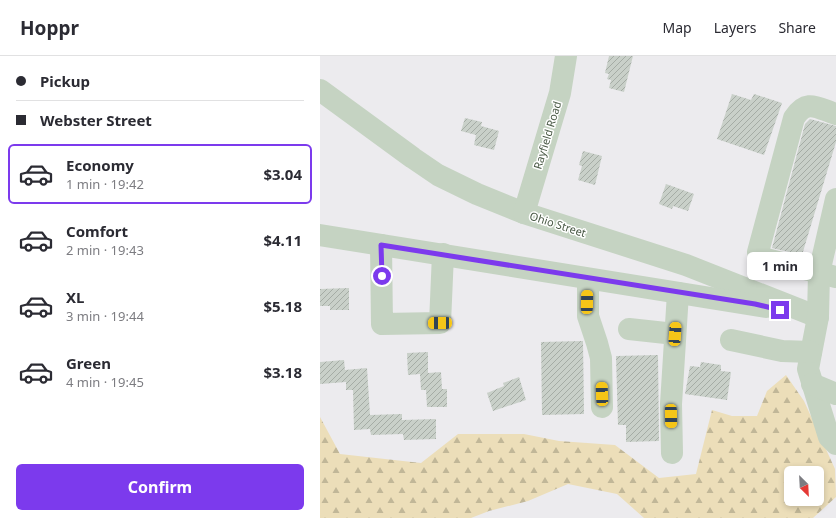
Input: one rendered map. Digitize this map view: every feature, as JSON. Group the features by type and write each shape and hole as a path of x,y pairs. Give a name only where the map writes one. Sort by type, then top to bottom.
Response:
{"street":[{"name":"Rayfield Road","path":"524,213 560,93 566,56"},
{"name":"Ohio Street","path":"320,90 438,175 477,194 524,213 686,265 827,320"},
{"path":"827,275 760,257 758,252 794,118 799,110 809,105 836,114"},
{"path":"836,199 826,236 827,320 811,352 808,369 829,437 836,444"},
{"path":"320,235 588,279 755,304 827,320"},
{"path":"381,245 382,324 440,323 443,254"},
{"path":"588,279 588,316 598,343 601,358 602,406"},
{"path":"672,453 671,404 678,293"},
{"path":"629,329 675,334"},
{"path":"731,340 782,351 811,352"},
{"path":"812,384 836,394"}],"green space":[{"path":"786,375 804,401 835,469 836,497 813,518 644,518 617,494 568,484 528,501 489,511 471,518 320,518 320,417 340,454 421,463 458,434 524,434 559,441 615,445 659,478 696,474 712,410 732,416 757,416 767,391"}],"building":[{"path":"609,56 633,56 624,92 609,88 611,80 607,79 609,74 605,73"},
{"path":"732,94 751,100 754,94 782,103 764,155 717,139"},
{"path":"465,118 482,122 481,126 499,131 494,150 474,145 476,135 461,131"},
{"path":"810,119 836,126 836,142 802,255 772,248 805,124"},
{"path":"583,151 602,156 595,185 578,180 582,166 579,165"},
{"path":"666,184 694,194 688,211 673,206 672,209 659,204"},
{"path":"349,288 349,310 330,310 330,306 320,306 320,289"},
{"path":"583,341 584,414 542,415 541,342"},
{"path":"428,352 428,373 441,372 442,389 447,389 447,407 427,407 426,390 421,390 420,374 408,375 407,353"},
{"path":"658,355 659,441 626,442 626,425 618,425 616,356"},
{"path":"344,360 345,370 367,368 370,415 402,414 402,420 436,419 436,439 404,440 403,434 371,435 370,429 354,430 353,390 346,390 346,382 320,384 320,362"},
{"path":"701,362 721,365 721,371 731,372 727,400 685,394 690,366 700,367"},
{"path":"519,377 526,400 493,411 487,393 504,386 503,383"}],"route":[{"path":"382,276 381,245 483,260 588,279 755,304 780,310"}]}
